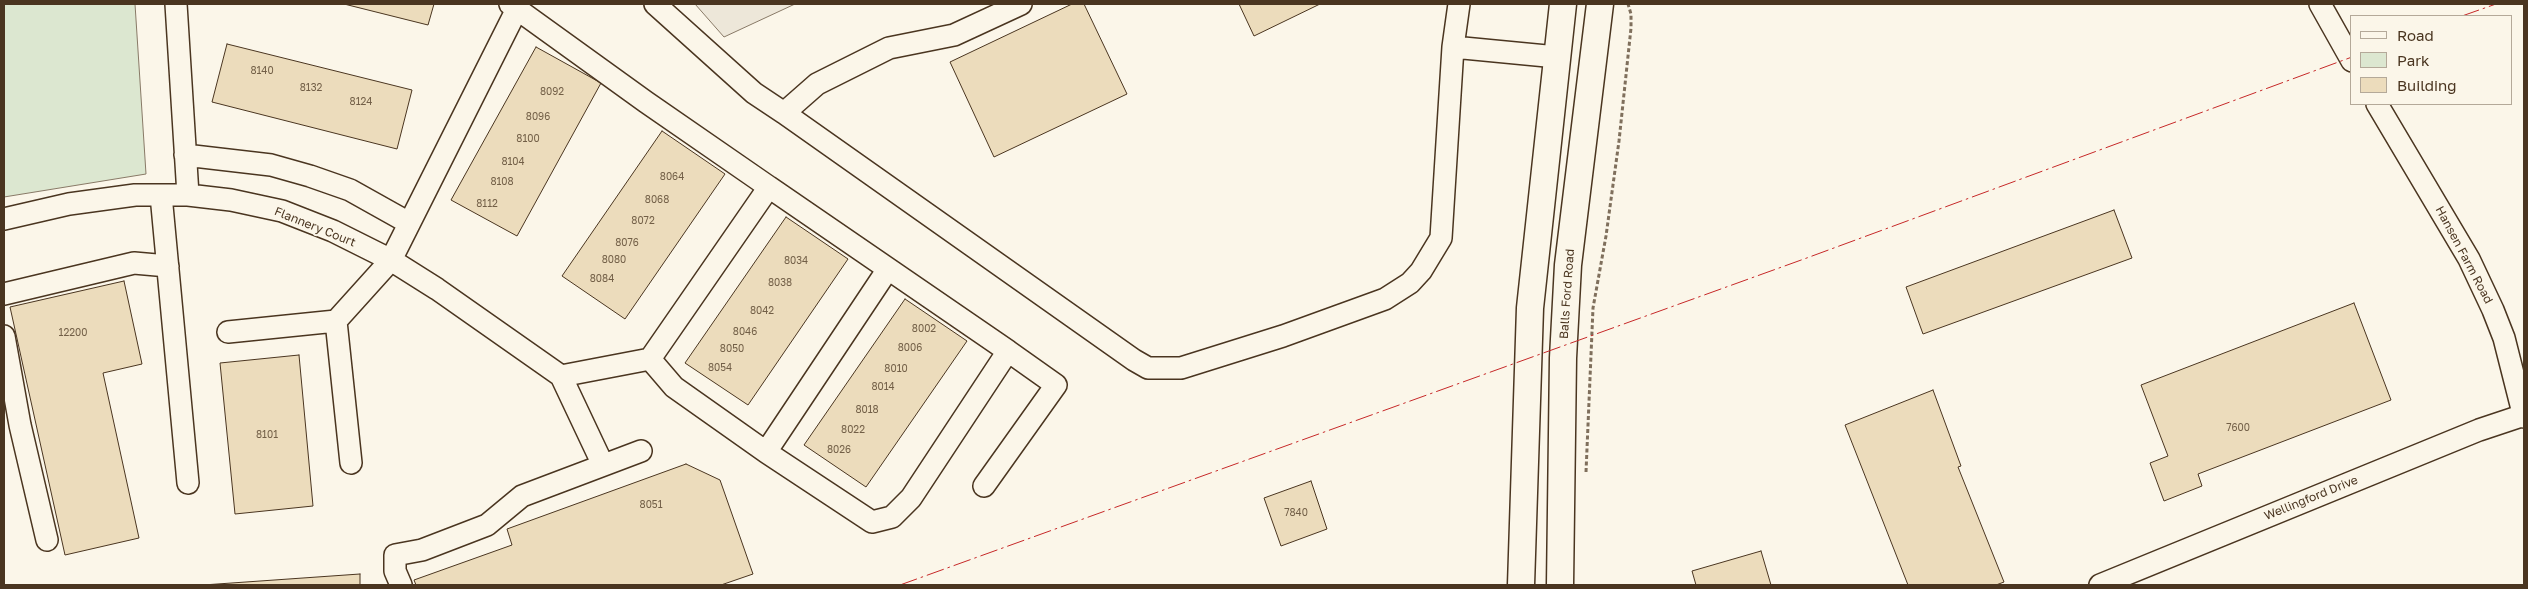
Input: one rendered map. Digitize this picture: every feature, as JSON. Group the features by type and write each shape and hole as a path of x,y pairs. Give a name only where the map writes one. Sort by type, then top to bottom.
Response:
{"main road":[{"path":"1521,585 1530,308 1563,4"},
{"name":"Balls Ford Road","path":"1560,585 1563,358 1568,265 1600,4"},
{"path":"1557,58 1568,67 1575,77 1585,126"}],"street":[{"path":"176,4 188,195"},
{"path":"655,4 754,93 1148,368 1181,368 1283,336 1385,299 1410,283 1421,271 1441,238 1453,47 1459,4"},
{"path":"784,113 817,84 889,48 954,35 1020,4"},
{"path":"2320,4 2350,57"},
{"path":"228,332 336,321 390,260 514,6 646,102 1056,385 984,486"},
{"path":"1453,47 1557,58"},
{"name":"Hansen Farm Road","path":"2378,105 2469,259 2493,310 2507,347 2524,416"},
{"path":"185,154 271,165 310,176 350,190 409,223"},
{"path":"604,465 561,376 650,359 769,187"},
{"name":"Flannery Court","path":"4,219 69,204 135,195 188,195 231,200 282,211 332,231 390,260 436,288 561,376"},
{"path":"161,195 188,483"},
{"path":"4,294 134,263 168,266"},
{"path":"766,452 888,269"},
{"path":"336,321 351,463"},
{"path":"4,336 12,427 47,540"},
{"path":"650,359 674,387 766,452 872,522 892,517 910,498 1008,351"},
{"name":"Wellingford Drive","path":"2100,585 2479,430 2524,416"},
{"path":"400,585 395,571 395,555 422,550 487,525 522,496 641,451"}],"path":[{"path":"1585,479 1593,308 1606,236 1619,141 1631,28 1628,4"}],"green space":[{"path":"4,4 135,4 146,174 4,197"}],"shaded area":[{"path":"695,4 795,4 724,37"}],"building":[{"path":"344,4 434,4 428,25"},
{"path":"1072,4 1084,4 1127,94 994,157 950,62"},
{"path":"1239,4 1320,4 1254,36"},
{"path":"227,44 412,90 397,149 212,102"},
{"path":"536,47 601,83 517,236 451,200"},
{"path":"662,131 725,174 625,319 562,276"},
{"path":"2114,210 2132,258 1923,334 1906,287"},
{"path":"786,217 848,259 748,405 685,363"},
{"path":"124,281 142,364 103,373 139,538 65,555 10,307"},
{"path":"905,299 967,341 866,487 804,445"},
{"path":"2354,303 2391,400 2198,474 2202,486 2164,501 2150,463 2168,456 2141,385"},
{"path":"299,355 313,506 235,514 220,363"},
{"path":"1933,390 1961,466 1958,467 2004,582 1996,585 1908,585 1845,425"},
{"path":"686,464 720,480 753,574 721,585 416,585 414,580 512,545 507,529"},
{"path":"1311,481 1327,529 1281,546 1264,498"},
{"path":"1761,551 1771,585 1696,585 1692,571"},
{"path":"360,574 360,585 203,585"}],"power":[{"path":"2465,15 2496,4"},
{"path":"900,585 1804,259 2350,58"}]}
